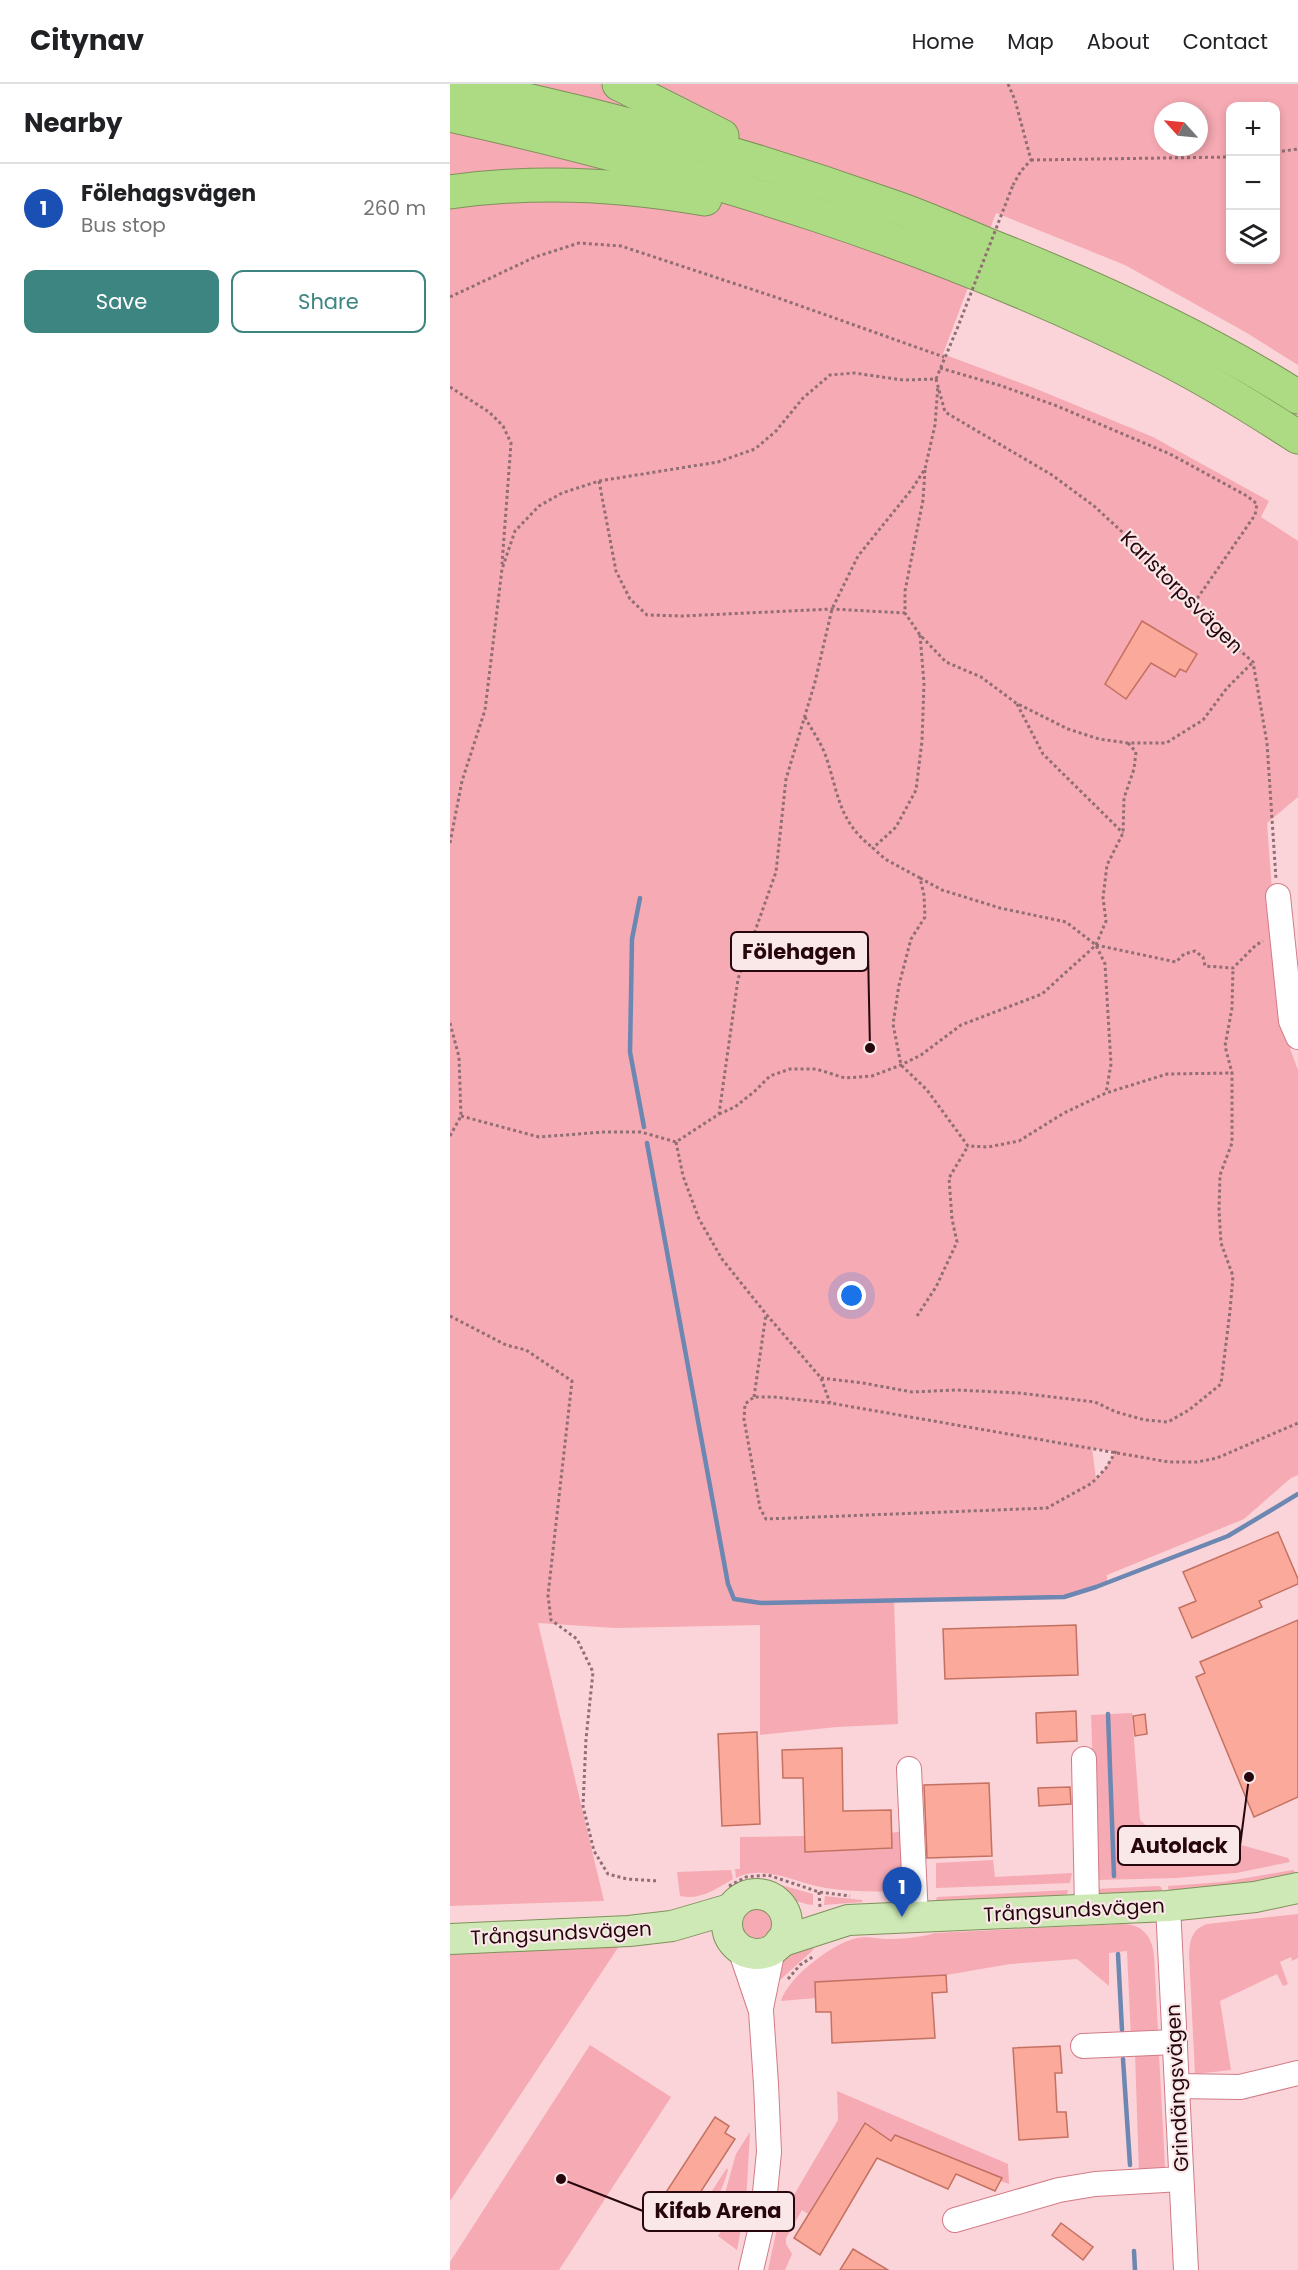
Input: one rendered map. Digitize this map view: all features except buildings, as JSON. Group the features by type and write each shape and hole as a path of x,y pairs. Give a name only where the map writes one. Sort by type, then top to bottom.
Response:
{"highway":[{"path":"452,84 554,105 688,141 893,206 1095,289 1262,374 1298,397"},
{"path":"619,84 799,175"},
{"path":"450,115 541,135 681,173 825,218 953,265 1110,331 1170,361 1298,437"},
{"path":"450,192 510,186 612,187 672,193 825,218"}],"main road":[{"name":"Trångsundsvägen","path":"781,1906 916,1917 1168,1906 1256,1897 1298,1888"},
{"path":"765,1895 774,1899 781,1906 786,1915 787,1925 777,1945 756,1954 737,1946 727,1927 728,1899 736,1901 745,1896 765,1895"},
{"name":"Trångsundsvägen","path":"450,1940 672,1926 728,1899"},
{"name":"Trångsundsvägen","path":"777,1945 833,1910"},
{"name":"Trångsundsvägen","path":"672,1926 737,1946"}],"street":[{"path":"1278,896 1280,936 1291,1021 1298,1037"},
{"path":"1084,1759 1087,1908"},
{"path":"909,1769 916,1917"},
{"name":"Grindängsvägen","path":"1168,1906 1186,2270"},
{"path":"751,2270 762,2223 769,2152 761,2011 777,1945"},
{"path":"737,1946 761,2011"},
{"path":"1083,2046 1174,2042"},
{"path":"1177,2086 1240,2087 1298,2073"},
{"path":"955,2220 1059,2190 1095,2184 1181,2179"}],"path":[{"path":"1008,84 1016,100 1031,160"},
{"path":"1280,151 1298,148"},
{"path":"502,569 516,531 539,506 562,493 600,481 718,462 754,449 776,431 803,398 830,375 854,372 903,380 936,379 1013,185 1031,160 1226,157"},
{"path":"450,297 535,257 579,243 621,246 759,291 944,357"},
{"path":"940,368 1035,398 1170,454 1247,496 1257,504 1255,515 1192,606"},
{"name":"Karlstorpsvägen","path":"936,379 945,411 1053,475 1094,506 1144,552 1199,615 1253,662 1267,743 1278,896"},
{"path":"938,385 935,425 925,469 923,500 905,591 905,613 920,635 946,662 981,677 1016,703 1068,729 1099,739 1128,743 1166,742 1203,720 1227,688 1253,662"},
{"path":"450,387 489,412 503,426 511,443 502,569 485,710 462,781 450,843"},
{"path":"719,1114 738,979 776,872 786,779 805,717 832,609 858,556 912,489 925,469"},
{"path":"600,481 616,571 630,599 647,615 683,616 832,609 905,613"},
{"path":"873,848 896,827 916,790 922,741 924,683 920,635"},
{"path":"1016,703 1043,754 1124,833"},
{"path":"805,717 825,753 837,800 857,836 885,859 942,890 1000,908 1066,922 1096,945 1106,964 1111,1064 1106,1093"},
{"path":"461,1116 539,1137 604,1132 641,1132 676,1142 719,1114 735,1107 770,1076 790,1069 816,1068 845,1078 872,1076 921,1055 961,1025 1042,994 1096,945 1106,921 1103,898 1107,865 1124,833 1124,798 1134,770 1136,752 1128,743"},
{"path":"920,878 924,895 925,917 911,939 893,1024 902,1065 927,1089 968,1146"},
{"path":"821,1378 912,1392 956,1390 1019,1393 1095,1402 1116,1412 1145,1420 1168,1422 1189,1410 1221,1384 1233,1275 1221,1243 1219,1210 1220,1175 1232,1143 1232,1073 1226,1046 1232,1008 1233,968 1256,945 1270,937 1280,936"},
{"path":"1096,945 1176,962 1184,954 1195,951 1203,957 1205,966 1233,968"},
{"path":"450,1023 459,1057 461,1116 450,1136"},
{"path":"968,1146 988,1147 1018,1141 1064,1113 1106,1093 1167,1074 1232,1073"},
{"path":"676,1142 683,1176 699,1219 722,1259 821,1378 830,1403"},
{"path":"916,1316 936,1287 957,1242 952,1219 949,1178 968,1146"},
{"path":"766,1314 754,1397 746,1404 744,1419 760,1508 766,1520 1047,1508 1092,1483 1106,1468 1116,1451"},
{"path":"450,1316 506,1345 526,1350 572,1381 548,1595 551,1620 577,1639 593,1672 586,1739 583,1806 594,1851 608,1874 627,1880 659,1881"},
{"path":"754,1397 830,1403 1169,1462 1197,1462 1217,1458 1298,1423"},
{"path":"728,1899 746,1877 768,1875 833,1910 824,1948 800,1965 782,1985"}],"shaded area":[{"path":"450,84 1298,84 1298,365 1247,333 1125,265 996,213 943,354 1034,388 1153,437 1269,501 1261,517 1298,541 1298,797 1267,823 1282,1027 1298,1070 1298,1475 1291,1478 1244,1519 1107,1575 1107,1583 1064,1597 894,1600 898,1724 837,1727 760,1735 760,1625 615,1628 538,1623 604,1901 450,1906","holes":["1092,1448 1115,1452 1106,1468 1096,1479"]},
{"path":"1132,1713 1140,1820 1170,1848 1241,1845 1288,1858 1290,1862 1236,1873 1176,1878 1097,1880 1091,1715"},
{"path":"902,1831 904,1891 836,1889 758,1873 736,1878 735,1869 740,1869 740,1837 805,1836 806,1852 891,1849 891,1833"},
{"path":"993,1860 995,1877 1072,1873 1070,1883 936,1888 936,1863"},
{"path":"731,1870 733,1879 715,1890 694,1897 680,1896 677,1872"},
{"path":"1293,1870 1295,1872 1291,1878 1169,1893 1168,1886 1223,1882"},
{"path":"759,1879 813,1894 813,1905 805,1904 759,1883"},
{"path":"1159,1886 1162,1888 1161,1893 1102,1896 1094,1889"},
{"path":"1068,1890 1067,1894 1059,1898 938,1902 936,1899 937,1897"},
{"path":"825,1896 862,1900 862,1902 824,1905"},
{"path":"757,1907 770,1912 775,1925 770,1938 757,1943 744,1938 739,1925 744,1912"},
{"path":"1298,1914 1298,1958 1292,1961 1291,1957 1280,1962 1288,1984 1283,1986 1277,1974 1220,2001 1231,2070 1195,2074 1189,1954 1195,1932 1207,1924"},
{"path":"1122,1924 1135,1926 1145,1932 1151,1942 1154,1955 1158,2031 1131,2038 1127,1951 1109,1953 1109,1986 1077,1959 1010,1964 946,1975 815,1982 816,1998 781,2001 792,1982 813,1962 847,1941 857,1938 897,1939 935,1933"},
{"path":"629,1931 450,2201 450,1939"},
{"path":"816,1944 812,1951 780,1980 773,1992 783,1955"},
{"path":"590,2045 671,2097 559,2270 450,2270 450,2262"},
{"path":"1149,2051 1159,2055 1165,2166 1163,2171 1139,2174 1135,2052"},
{"path":"837,2091 1008,2164 1009,2184 1001,2181 1002,2178 896,2135 891,2141 864,2123 808,2214 802,2210 786,2238 786,2244 792,2254 785,2270 768,2270 781,2210 791,2200 838,2120"},
{"path":"750,2132 746,2202 737,2250 718,2236 724,2227 703,2213 719,2201 726,2205 731,2197 725,2193 736,2154"},
{"path":"727,2168 720,2192 713,2201 700,2209"}],"waterway":[{"path":"640,898 632,939 630,1052 644,1127"},
{"path":"647,1143 728,1584 734,1599 761,1603 1064,1597 1228,1536 1298,1494"},
{"path":"1108,1714 1114,1876"},
{"path":"1118,1954 1122,2030"},
{"path":"1123,2059 1130,2165"},
{"path":"1134,2251 1135,2270"}],"place":[{"name":"Fölehagen","path":"870,1048"},
{"name":"Autolack","path":"1249,1777"},
{"name":"Fölehagsvägen","path":"902,1917"},
{"name":"Kifab Arena","path":"561,2179"}]}
